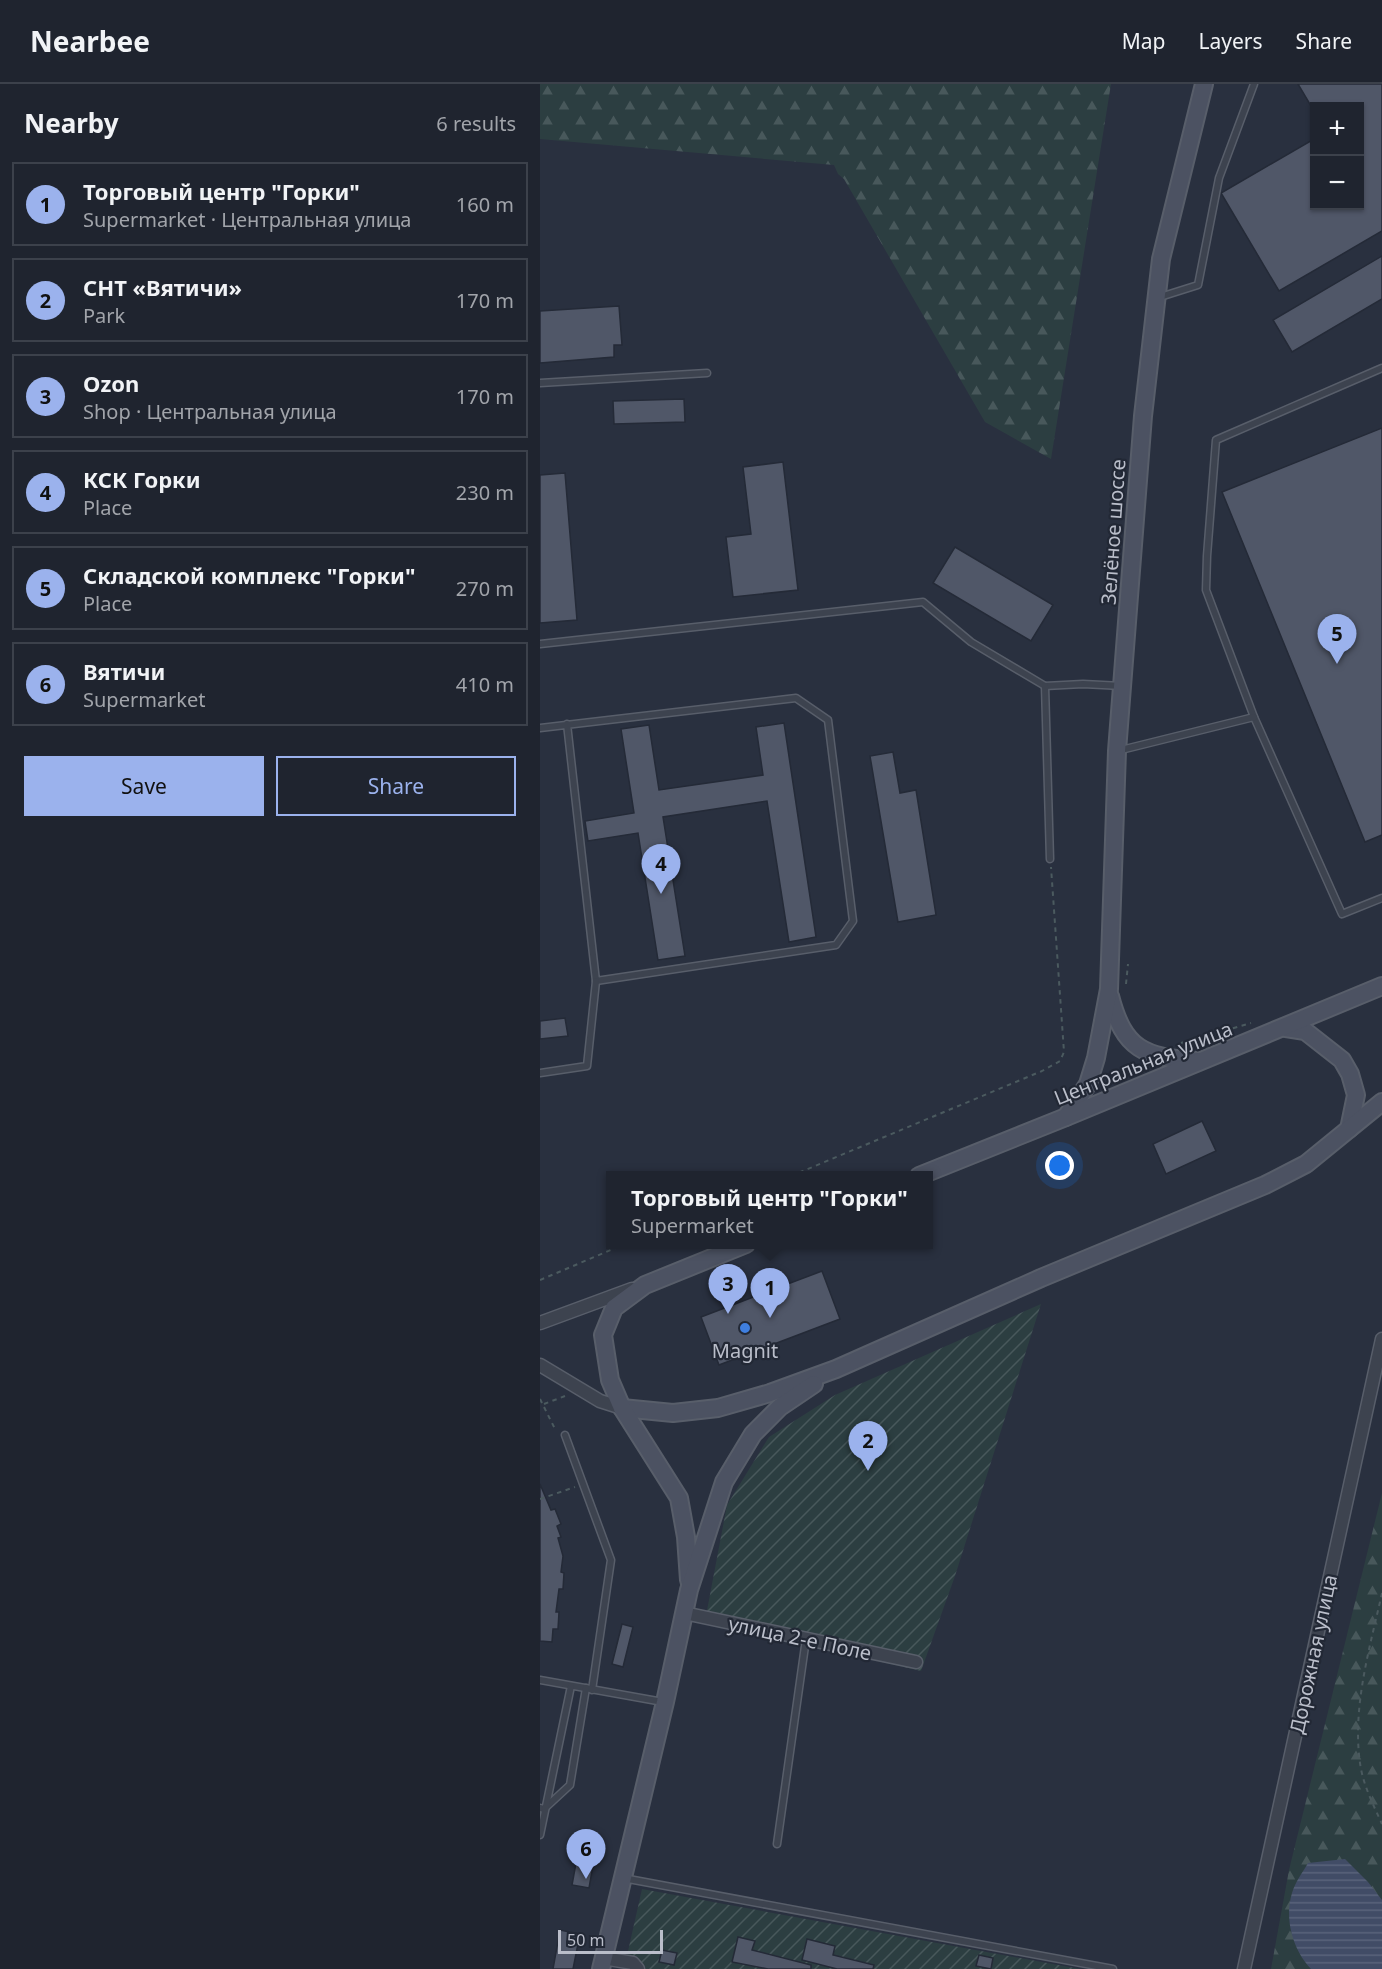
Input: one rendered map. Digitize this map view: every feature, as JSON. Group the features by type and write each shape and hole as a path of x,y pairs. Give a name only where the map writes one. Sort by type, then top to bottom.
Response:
{"main road":[{"name":"Зелёное шоссе","path":"1117,991 1117,751 1143,416 1161,259 1204,84"},
{"name":"Центральная улица","path":"931,1171 1382,986"},
{"path":"1117,991 1115,1015 1123,1032 1134,1044 1148,1053 1169,1059 1200,1062"},
{"path":"1066,1117 1088,1084 1117,991"},
{"path":"1285,1027 1305,1030 1342,1060 1350,1074 1356,1095 1349,1129"},
{"path":"622,1408 673,1413 718,1408 770,1393 836,1369 1041,1278 1265,1185 1306,1164 1382,1101"},
{"path":"689,1590 687,1537 679,1498 622,1408 610,1380 603,1335 614,1308 645,1284 736,1249"},
{"path":"602,1964 665,1702 689,1590 724,1482 753,1434 780,1407 836,1369"}],"street":[{"path":"540,1323 645,1284"},
{"name":"Дорожная улица","path":"1244,1969 1382,1339"},
{"path":"540,1365 600,1401 622,1408"},
{"name":"улица 2-е Поле","path":"684,1613 916,1662"},
{"path":"602,1964 633,1963 638,1969"}],"lane":[{"path":"1156,298 1198,285 1219,178 1254,84"},
{"path":"1382,368 1216,440 1206,590 1254,717 1342,914 1382,898"},
{"path":"540,383 707,373"},
{"path":"540,644 923,602 970,642 1045,686 1083,684 1122,686"},
{"path":"1045,686 1050,859"},
{"path":"540,728 796,698 828,720 853,921 836,945 596,981"},
{"path":"1117,751 1254,717"},
{"path":"540,1073 587,1066 596,981 567,724"},
{"path":"542,1809 570,1785 611,1560 565,1436"},
{"path":"777,1844 806,1639"},
{"path":"540,1680 665,1702"},
{"path":"540,1835 542,1809 571,1686"},
{"path":"622,1878 1113,1969"}],"path":[{"path":"803,1171 1042,1071 1060,1061 1064,1052 1050,859"},
{"path":"1117,991 1128,963"},
{"path":"1178,1044 1257,1021"},
{"path":"540,1280 615,1249"},
{"path":"540,1399 558,1437 565,1436"},
{"path":"540,1499 583,1484"},
{"path":"1382,1593 1363,1677 1358,1736 1365,1788 1382,1824"}],"green space":[{"path":"540,84 1111,84 1051,459 985,422 834,165 540,139"},
{"path":"1041,1304 955,1576 921,1671 705,1621 727,1505 769,1437 835,1395"},
{"path":"1382,1493 1382,1969 1271,1969 1289,1870"},
{"path":"642,1889 1080,1969 624,1969"}],"water":[{"path":"1345,1859 1382,1900 1382,1969 1311,1969 1299,1953 1295,1943 1289,1913 1292,1893 1299,1877 1308,1863"}],"building":[{"path":"1298,84 1382,84 1382,231 1279,291 1221,193 1310,141 1310,210 1364,210 1364,102 1310,102 1310,104"},
{"path":"1382,256 1382,299 1292,352 1273,320"},
{"path":"619,306 622,345 614,345 614,357 540,363 540,311"},
{"path":"684,399 685,422 614,424 613,401"},
{"path":"1382,428 1382,835 1365,842 1222,492"},
{"path":"783,462 798,590 733,597 726,537 751,534 743,467"},
{"path":"565,473 577,620 540,623 540,475"},
{"path":"955,547 1053,605 1031,641 933,583"},
{"path":"784,723 816,937 789,942 767,801 663,817 685,956 658,960 638,833 588,841 585,821 634,813 621,729 649,725 659,790 763,775 756,727"},
{"path":"893,752 900,793 916,790 936,915 898,922 870,756"},
{"path":"565,1018 568,1036 540,1039 540,1021"},
{"path":"1202,1121 1216,1151 1166,1174 1153,1144"},
{"path":"822,1271 840,1319 719,1365 701,1317"},
{"path":"540,1484 551,1510 555,1509 561,1524 557,1526 563,1556 561,1572 564,1573 563,1589 559,1589 556,1612 559,1612 558,1629 553,1629 552,1642 540,1641"},
{"path":"622,1624 633,1627 623,1667 612,1664"},
{"path":"578,1852 595,1855 589,1888 572,1885"},
{"path":"560,1930 580,1934 573,1969 553,1969"},
{"path":"738,1937 755,1941 752,1950 811,1965 811,1969 768,1969 732,1962"},
{"path":"807,1939 835,1946 833,1955 874,1965 873,1969 837,1969 802,1960"},
{"path":"662,1950 677,1953 674,1965 659,1962"},
{"path":"979,1955 993,1958 991,1969 976,1966"}],"place":[{"name":"Складской комплекс \"Горки\"","path":"1337,664"},
{"name":"КСК Горки","path":"661,894"},
{"name":"Ozon","path":"728,1314"},
{"name":"Торговый центр \"Горки\"","path":"770,1318"},
{"name":"Magnit","path":"745,1328"},
{"name":"СНТ «Вятичи»","path":"868,1471"},
{"name":"Вятичи","path":"586,1879"}]}
